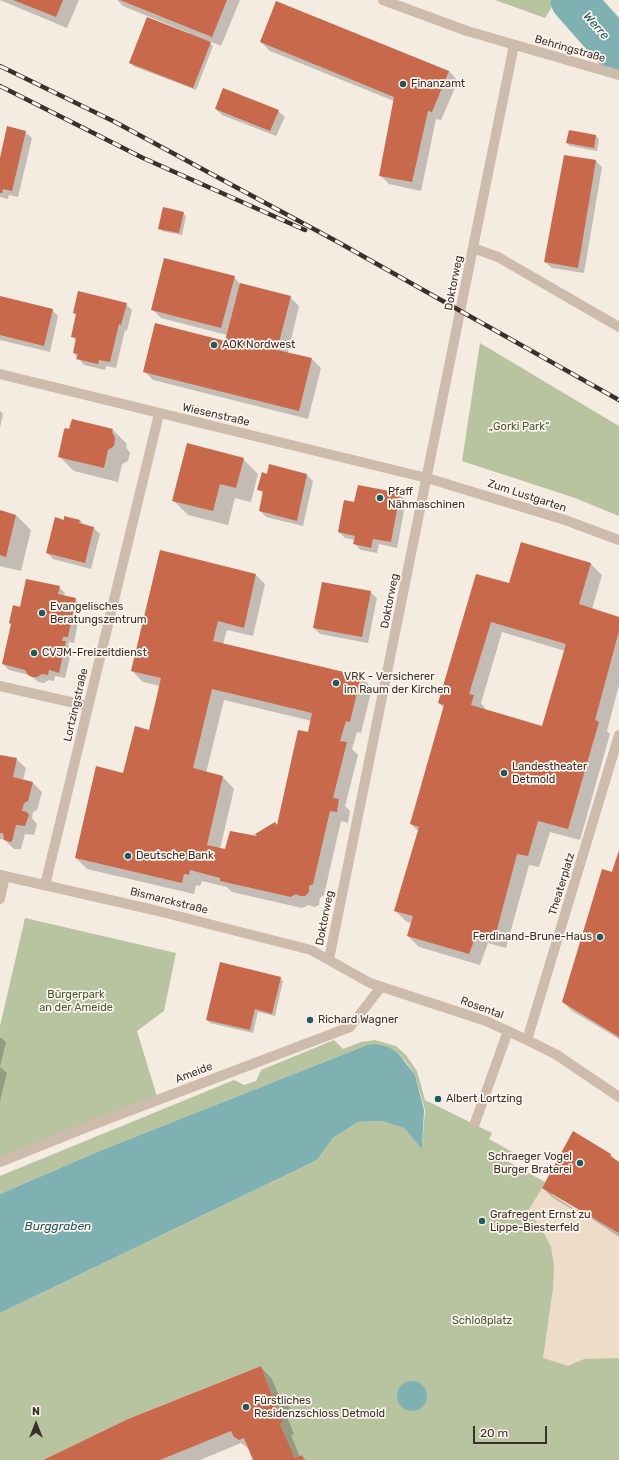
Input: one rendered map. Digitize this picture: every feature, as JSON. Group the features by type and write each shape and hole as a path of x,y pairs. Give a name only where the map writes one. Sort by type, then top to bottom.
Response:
{"street":[{"name":"Behringstraße","path":"383,0 467,31 617,75"},
{"name":"Doktorweg","path":"329,959 514,45"},
{"name":"Doktorweg","path":"473,248 498,257 619,327"},
{"name":"Wiesenstraße","path":"0,374 159,414 427,478"},
{"name":"Lortzingstraße","path":"45,885 159,414"},
{"name":"Zum Lustgarten","path":"427,478 565,520 619,540"},
{"path":"0,686 88,706"},
{"name":"Theaterplatz","path":"527,1040 619,735"},
{"path":"0,899 3,875"},
{"name":"Bismarckstraße","path":"3,875 154,910 290,944 311,950 329,959"},
{"name":"Rosental","path":"329,959 381,987 486,1021 508,1031 557,1055 619,1096"},
{"name":"Ameide","path":"0,1162 97,1123 350,1027 381,987"},
{"path":"475,1124 508,1031"}],"green space":[{"path":"495,0 556,0 545,18"},
{"name":"„Gorki Park“","path":"480,343 619,426 619,516 575,498 462,461"},
{"name":"Bürgerpark an der Ameide","path":"25,918 176,953 164,1011 137,1031 158,1100 0,1162 0,1026"},
{"name":"Schloßplatz","path":"334,1040 343,1049 361,1042 375,1040 396,1046 406,1055 417,1071 425,1100 492,1133 489,1139 514,1153 509,1162 545,1182 542,1188 619,1233 619,1460 304,1460 302,1455 295,1458 280,1424 283,1422 276,1405 281,1402 278,1394 272,1396 261,1366 128,1419 43,1460 0,1460 0,1313 317,1160 333,1138 358,1122 381,1121 404,1128 422,1148 425,1110 415,1075 407,1063 398,1053 389,1047 367,1045 102,1150 0,1194 0,1176 234,1080 244,1085 256,1081 261,1070"}],"shaded area":[{"path":"542,1188 619,1233 619,1358 584,1359 568,1366 543,1358 553,1288 554,1265 551,1247 543,1231 528,1211"}],"water":[{"name":"Burggraben","path":"375,1044 389,1047 398,1053 415,1075 424,1110 422,1149 404,1128 381,1121 358,1122 333,1138 317,1160 0,1313 0,1194 102,1150 367,1045"},
{"path":"412,1381 423,1385 427,1396 423,1407 412,1411 401,1407 397,1396 401,1385"}],"building":[{"path":"13,0 63,0 56,17"},
{"path":"120,0 227,0 212,37"},
{"name":"Finanzamt","path":"276,1 449,71 432,112 428,111 412,182 379,176 394,97 260,42"},
{"path":"147,17 211,42 193,88 129,63"},
{"path":"223,88 279,110 270,131 215,109"},
{"path":"7,126 26,131 12,191 3,189 2,193 0,193 0,158"},
{"path":"569,130 596,135 594,148 566,143"},
{"path":"564,155 596,160 578,268 544,262"},
{"path":"163,207 184,212 179,233 158,229"},
{"path":"164,258 235,276 221,328 151,310"},
{"name":"AOK Nordwest","path":"240,283 291,296 277,350 312,358 299,411 143,372 155,323 225,341"},
{"path":"78,291 127,303 121,325 119,324 110,362 99,360 98,364 76,359 78,354 73,353 76,338 71,337 76,314 73,313"},
{"path":"0,296 53,309 44,346 0,335"},
{"path":"72,419 113,429 112,432 115,438 114,446 108,450 104,468 58,457 64,430 65,428 69,429"},
{"path":"187,443 244,458 236,488 220,484 213,511 172,501"},
{"path":"269,464 307,474 297,521 259,511 263,491 257,490 262,472 267,474"},
{"path":"358,485 400,493 391,542 373,539 371,548 353,544 355,536 338,532 344,500 354,502"},
{"path":"0,510 16,515 6,557 0,555"},
{"path":"64,516 80,520 79,523 94,527 85,563 46,553 55,517 64,520"},
{"name":"Landestheater Detmold","path":"521,542 591,563 579,604 619,617 619,631 595,720 599,722 568,829 538,821 528,856 517,854 495,937 477,933 469,954 407,936 413,916 394,911 419,827 410,824 444,705 438,703 476,574 509,583","holes":["491,622 566,644 542,726 471,705 474,695 469,694"]},
{"path":"160,550 256,574 244,628 218,621 213,641 361,676 350,722 346,721 340,741 347,742 333,798 339,799 337,812 330,811 313,884 309,886 309,892 305,896 296,894 291,897 220,881 220,878 190,870 189,875 184,874 182,883 75,858 96,766 123,773 135,726 149,730 161,678 131,671","holes":["212,689 312,713 308,732 298,730 277,825 275,822 255,834 257,836 230,831 225,849 207,845 223,776 193,768"]},
{"path":"26,579 60,586 58,594 76,598 68,637 63,637 62,641 66,641 59,673 49,670 48,675 42,674 37,677 32,677 28,675 25,670 2,664 11,624 9,623 13,605 20,607"},
{"path":"322,582 371,591 362,637 313,628"},
{"path":"0,755 17,758 13,777 33,782 28,801 24,803 22,811 27,812 29,815 25,826 16,825 12,841 10,842 4,840 3,833 0,833"},
{"name":"Ferdinand-Brune-Haus","path":"619,850 619,1037 562,1002 602,869 612,872"},
{"path":"220,962 281,977 272,1014 255,1009 250,1030 206,1020"},
{"path":"573,1131 611,1154 610,1156 619,1162 619,1233 542,1188"},
{"name":"Fürstliches Residenzschloss Detmold","path":"261,1366 272,1396 278,1393 281,1403 276,1405 283,1422 280,1424 295,1458 302,1455 304,1460 253,1460 244,1438 239,1440 234,1437 231,1431 160,1460 43,1460 128,1419"}],"waterway":[{"name":"Werre","path":"573,0 619,52"}],"railway":[{"path":"0,66 115,122 336,241 619,400"},
{"path":"0,86 143,158 305,230"}],"place":[{"name":"Finanzamt","path":"403,84"},
{"name":"AOK Nordwest","path":"214,345"},
{"name":"Pfaff Nähmaschinen","path":"380,498"},
{"name":"Evangelisches Beratungszentrum","path":"42,613"},
{"name":"CVJM-Freizeitdienst","path":"34,653"},
{"name":"VRK - Versicherer im Raum der Kirchen","path":"336,683"},
{"name":"Landestheater Detmold","path":"504,773"},
{"name":"Deutsche Bank","path":"128,856"},
{"name":"Ferdinand-Brune-Haus","path":"600,937"},
{"name":"Richard Wagner","path":"310,1020"},
{"name":"Albert Lortzing","path":"438,1099"},
{"name":"Schraeger Vogel Burger Braterei","path":"580,1163"},
{"name":"Grafregent Ernst zu Lippe-Biesterfeld","path":"482,1221"},
{"name":"Fürstliches Residenzschloss Detmold","path":"246,1407"}]}
